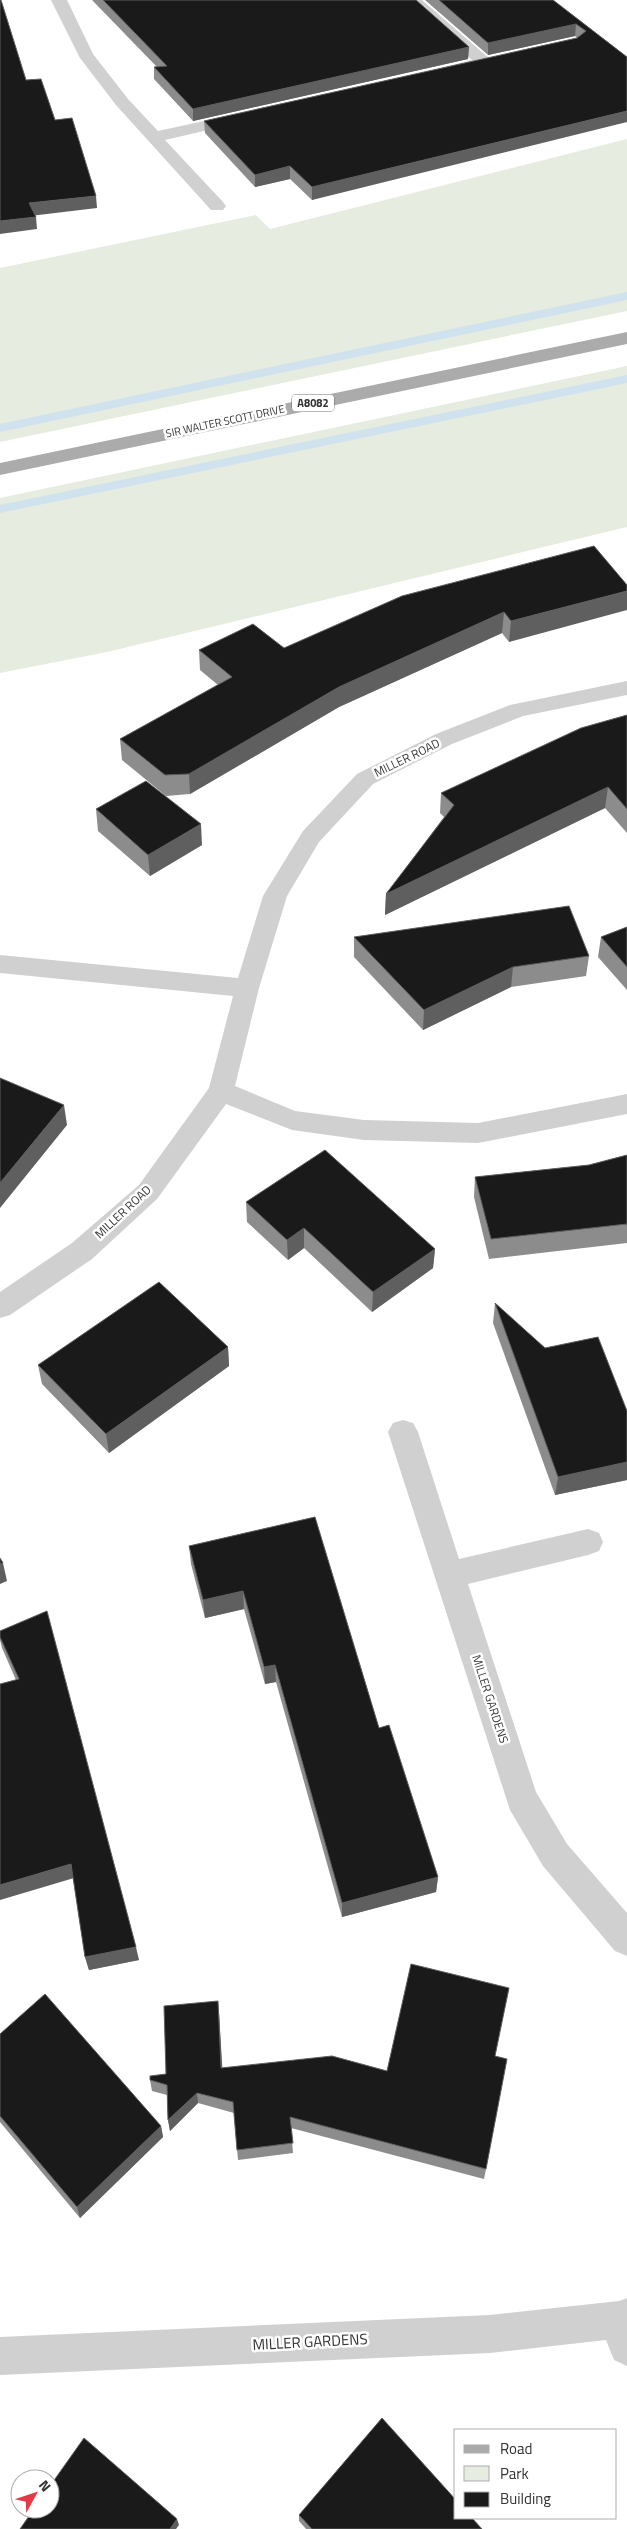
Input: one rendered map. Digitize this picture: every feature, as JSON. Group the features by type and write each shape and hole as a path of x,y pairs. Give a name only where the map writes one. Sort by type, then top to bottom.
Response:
{"main road":[{"name":"SIR WALTER SCOTT DRIVE","path":"0,468 627,338"}],"street":[{"path":"59,0 86,56 122,102 217,206"},
{"path":"412,0 484,62"},
{"path":"436,73 502,58"},
{"path":"155,137 252,115"},
{"name":"MILLER ROAD","path":"0,1307 82,1251 148,1192 221,1091 247,988 275,896 311,837 365,779 444,739 518,710 627,688"},
{"path":"0,964 247,988"},
{"path":"221,1091 292,1120 364,1130 478,1133 627,1104"},
{"name":"MILLER GARDENS","path":"403,1432 522,1799 555,1855 627,1939"},
{"path":"450,1575 588,1542"},
{"name":"MILLER GARDENS","path":"0,2356 624,2328"}],"green space":[{"path":"627,139 627,311 0,442 0,268 256,215 270,229"},
{"path":"627,366 627,527 107,652 0,673 0,498"}],"building":[{"path":"0,0 26,80 41,79 55,120 72,118 96,196 29,203 36,217 0,221"},
{"path":"103,0 416,0 469,47 193,109 154,67 167,66"},
{"path":"439,0 553,0 627,57 627,111 312,187 290,166 255,175 204,121 577,38 586,31 576,24 488,43"},
{"path":"594,546 627,585 627,591 511,621 504,612 339,687 189,774 165,775 120,739 232,677 199,650 253,624 284,648 402,596"},
{"path":"627,715 627,809 608,787 386,894 454,805 441,793 581,728"},
{"path":"146,781 201,824 148,855 96,809"},
{"path":"569,906 589,956 513,967 424,1010 354,937"},
{"path":"627,927 627,967 601,937"},
{"path":"0,1078 64,1105 0,1183"},
{"path":"325,1150 435,1249 373,1292 304,1228 287,1240 246,1202"},
{"path":"627,1155 627,1224 491,1239 475,1177 589,1165"},
{"path":"159,1282 228,1347 106,1434 38,1365"},
{"path":"495,1303 545,1348 598,1337 627,1411 627,1462 558,1477"},
{"path":"315,1517 379,1728 389,1725 438,1877 342,1903 275,1665 264,1667 243,1591 203,1600 189,1546"},
{"path":"47,1611 136,1947 85,1957 71,1864 0,1885 0,1684 19,1679 0,1637 0,1631"},
{"path":"411,1964 509,1988 495,2056 507,2059 486,2169 290,2117 293,2143 237,2150 233,2102 197,2093 168,2120 167,2085 150,2080 150,2076 166,2074 164,2006 218,2001 221,2068 332,2056 387,2071"},
{"path":"45,1994 161,2126 77,2207 0,2116 0,2034"},
{"path":"382,2418 454,2498 454,2519 473,2519 482,2529 312,2529 299,2515"},
{"path":"84,2438 177,2519 170,2529 20,2529 27,2519 60,2519 60,2472"}],"waterway":[{"path":"0,428 627,296"},
{"path":"0,509 627,379"}]}
